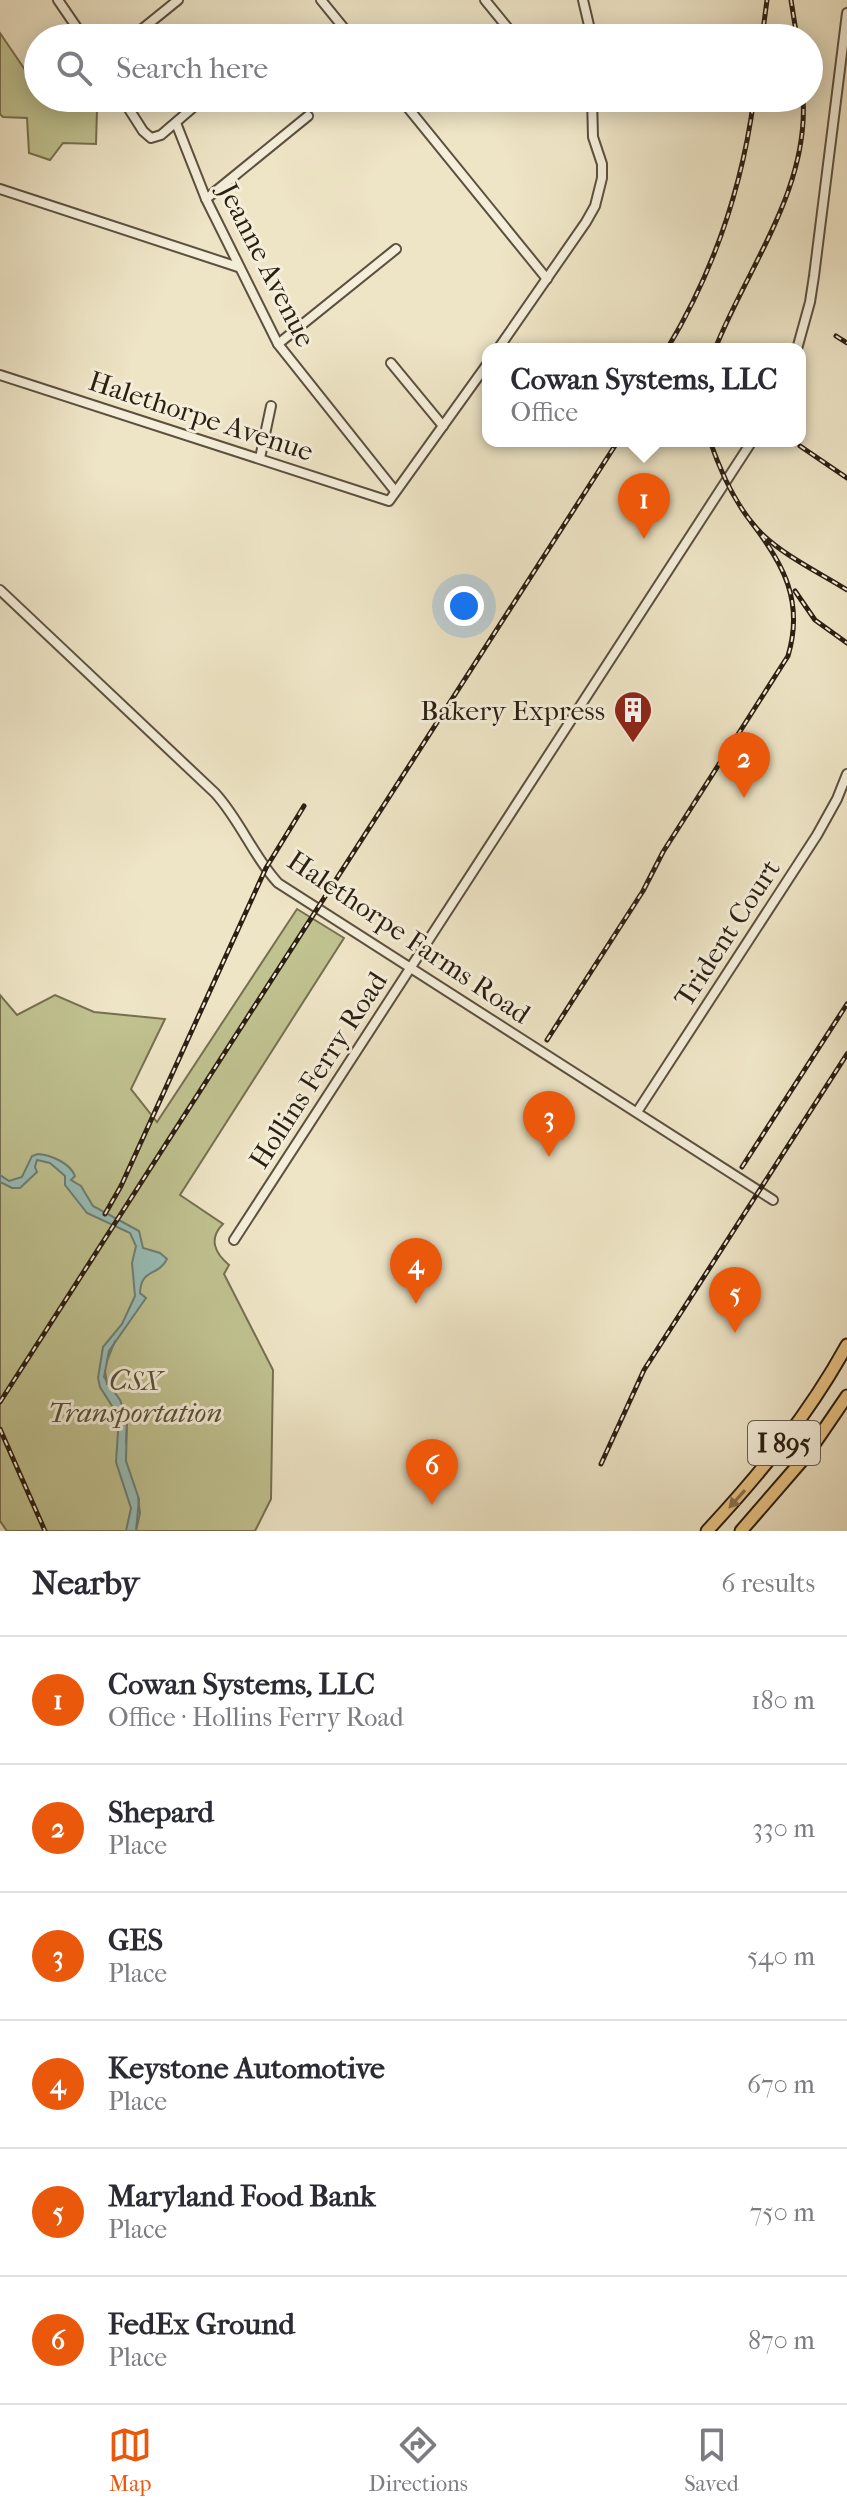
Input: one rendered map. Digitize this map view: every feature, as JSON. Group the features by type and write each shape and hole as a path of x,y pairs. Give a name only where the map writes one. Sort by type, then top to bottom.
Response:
{"highway":[{"name":"I 895","path":"707,1531 771,1460 817,1397 847,1345"},
{"name":"I 895","path":"741,1531 806,1456 847,1396"}],"street":[{"path":"58,0 74,24"},
{"path":"148,24 178,0"},
{"path":"321,0 341,24"},
{"path":"485,0 505,24"},
{"path":"583,0 589,24"},
{"path":"799,343 814,276 847,13"},
{"path":"131,112 151,138 161,135 188,112"},
{"path":"411,112 547,279"},
{"path":"502,343 586,222 599,192 602,164 593,137 592,112"},
{"path":"206,199 308,116"},
{"name":"Jeanne Avenue","path":"176,123 206,199 278,344 395,491"},
{"path":"0,189 238,267"},
{"path":"278,344 396,249"},
{"path":"391,363 443,426"},
{"path":"395,491 482,371"},
{"name":"Halethorpe Avenue","path":"0,375 389,501 395,491"},
{"path":"260,458 271,406"},
{"name":"Hollins Ferry Road","path":"234,1240 748,447"},
{"name":"Halethorpe Farms Road","path":"0,590 215,793 229,808 278,883 773,1200"},
{"name":"Trident Court","path":"637,1112 817,835 847,774"}],"green space":[{"path":"0,33 24,68 24,112 97,112 96,144 63,143 50,160 29,153 27,118 3,117 0,114"},
{"name":"CSX Transportation","path":"297,909 344,938 180,1195 223,1224 216,1235 215,1246 229,1265 224,1274 273,1370 271,1499 255,1531 7,1531 0,1521 0,995 17,1015 55,995 94,1012 165,1019 131,1089 157,1122"}],"water":[{"path":"38,1154 65,1164 75,1176 71,1180 81,1186 93,1206 139,1231 143,1248 160,1253 167,1259 143,1280 140,1293 146,1298 109,1351 104,1377 120,1400 127,1419 126,1461 139,1499 136,1531 126,1531 131,1508 116,1462 119,1417 100,1387 98,1378 103,1347 122,1324 135,1296 132,1263 136,1246 130,1233 87,1213 65,1185 65,1176 50,1163 37,1160 37,1172 20,1188 0,1182 0,1175 9,1181 22,1177 32,1156"}],"waterway":[{"path":"107,1361 115,1341"},
{"path":"105,1371 107,1384"},
{"path":"126,1443 127,1421"},
{"path":"136,1531 140,1513 138,1497"}],"railway":[{"path":"764,24 767,0"},
{"path":"791,0 795,24"},
{"path":"671,343 699,290 724,228 742,165 752,112"},
{"path":"718,343 786,196 796,165 803,112"},
{"path":"836,336 847,343"},
{"path":"0,1402 614,447"},
{"path":"712,447 731,490 762,534 792,557 847,590"},
{"path":"801,447 847,478"},
{"path":"547,1040 788,656 794,618 788,585 782,569 752,523"},
{"path":"795,591 815,620 847,643"},
{"path":"105,1214 121,1186 266,868 304,806"},
{"path":"742,1167 847,1004"},
{"path":"601,1464 644,1370 847,1054"},
{"path":"0,1429 45,1531"}],"place":[{"name":"Cowan Systems, LLC","path":"644,539"},
{"name":"Bakery Express","path":"633,744"},
{"name":"Shepard","path":"744,798"},
{"name":"GES","path":"549,1157"},
{"name":"Keystone Automotive","path":"416,1304"},
{"name":"Maryland Food Bank","path":"735,1333"},
{"name":"FedEx Ground","path":"432,1505"}]}
